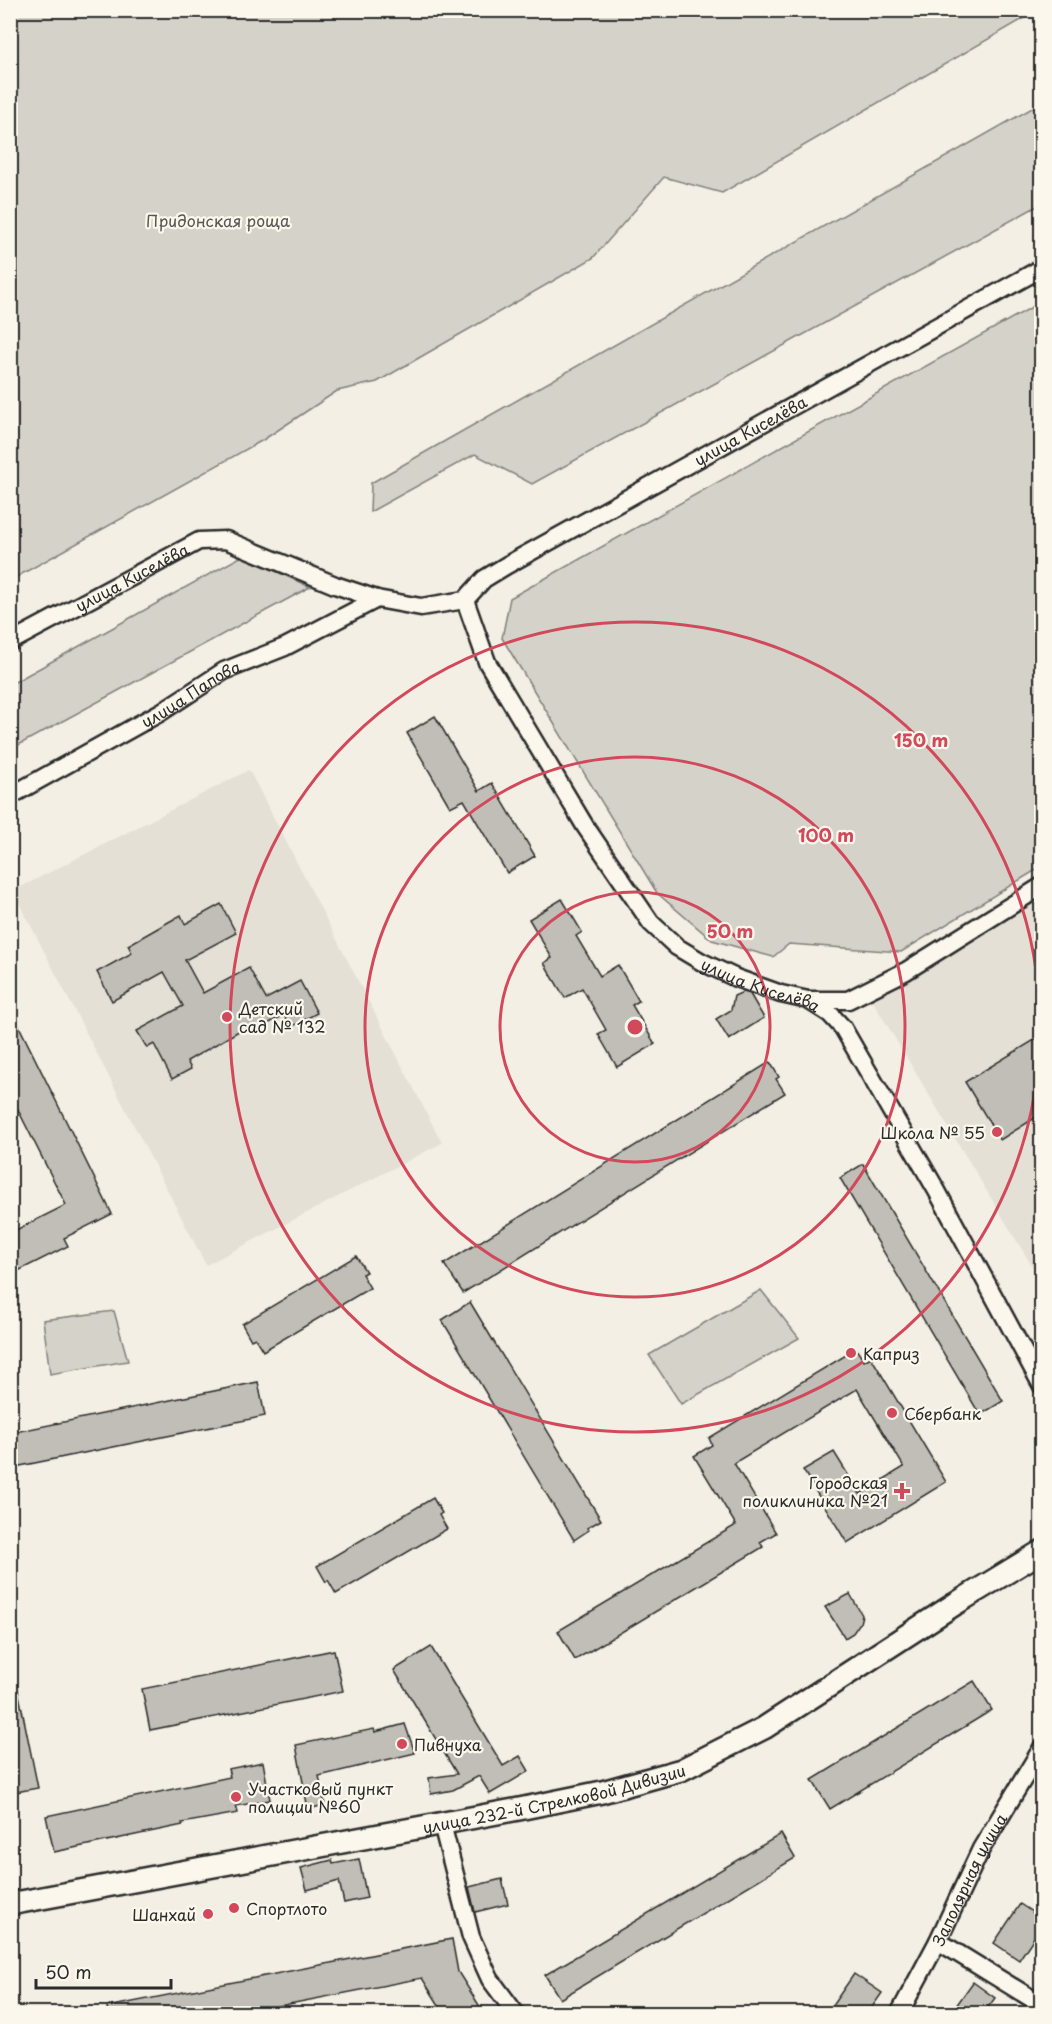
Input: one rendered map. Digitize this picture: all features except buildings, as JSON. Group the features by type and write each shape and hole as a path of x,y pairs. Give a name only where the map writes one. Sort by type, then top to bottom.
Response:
{"street":[{"name":"улица Киселёва","path":"10,642 199,541 226,540 335,585 377,599 421,607 465,600 484,579 507,565 1041,268"},
{"name":"улица Папова","path":"10,796 161,712 224,671 285,647 377,599"},
{"name":"улица Киселёва","path":"465,600 487,662 585,826 651,923 677,947 702,962 736,978 781,994 808,1000 830,1014 843,1029 937,1191 1041,1386"},
{"path":"808,1000 848,1000 906,971 1041,886"},
{"name":"улица 232-й Стрелковой Дивизии","path":"10,1904 442,1824 602,1792 681,1770 764,1728 1041,1551"},
{"name":"Заполярная улица","path":"899,2013 938,1941 981,1849 1041,1748"},
{"path":"442,1824 471,1937 490,1978 516,2013"},
{"path":"938,1941 1041,2005"}],"shaded area":[{"name":"Детский сад № 132","path":"249,770 442,1143 206,1265 13,891"},
{"name":"Школа № 55","path":"1041,892 1041,1281 872,1000"}],"green space":[{"name":"Придонская роща","path":"11,10 1037,11 722,193 664,177 593,258 377,382 337,391 263,440 11,580"},
{"path":"1041,103 1041,204 532,484 475,454 370,512 371,483"},
{"path":"1041,302 1041,867 901,952 789,944 773,957 712,940 657,893 502,638 510,598"},
{"path":"242,556 310,587 11,749 11,684"},
{"path":"761,1290 799,1338 681,1404 649,1355"},
{"path":"114,1311 128,1361 50,1374 43,1320"}],"place":[{"name":"Детский сад № 132","path":"227,1017"},
{"name":"Школа № 55","path":"997,1132"},
{"name":"Каприз","path":"851,1353"},
{"name":"Сбербанк","path":"892,1413"},
{"name":"Городская поликлиника №21","path":"902,1491"},
{"name":"Пивнуха","path":"402,1744"},
{"name":"Участковый пункт полиции №60","path":"236,1797"},
{"name":"Спортлото","path":"234,1908"},
{"name":"Шанхай","path":"208,1914"}]}
